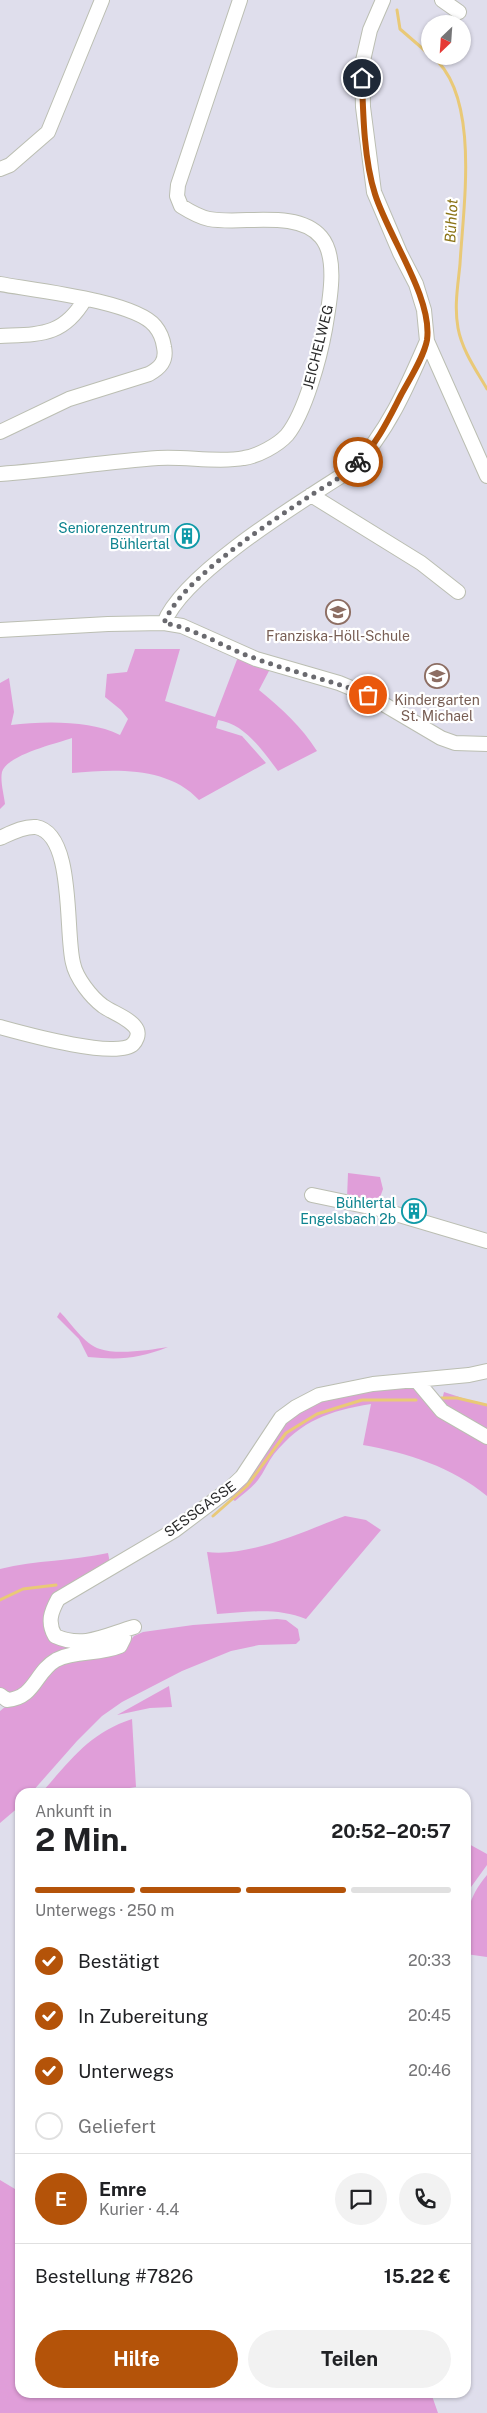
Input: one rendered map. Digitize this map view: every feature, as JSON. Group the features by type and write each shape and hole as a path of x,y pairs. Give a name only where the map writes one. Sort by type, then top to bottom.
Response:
{"street":[{"path":"0,169 10,164 48,132 102,0"},
{"name":"JEICHELWEG","path":"0,474 163,458 244,458 263,452 286,435 300,410 321,346 330,300 330,265 321,237 309,228 287,220 208,219 181,206 177,196 180,176 240,0"},
{"path":"383,0 370,30 364,51 363,107 368,158 380,208 416,284 424,310 427,340 487,476"},
{"path":"442,0 459,12"},
{"path":"0,284 85,300 138,314 154,325 162,339 164,360 158,368 148,374 69,399 0,432"},
{"path":"0,336 52,331 65,324 77,312 85,300"},
{"path":"164,623 169,611 217,562 311,495 352,469 366,455 414,372 427,340"},
{"path":"311,495 421,563 458,592"},
{"path":"0,630 164,623 198,632 236,651 270,664 339,683 360,692 441,738 455,743 487,744"},
{"path":"0,838 19,830 34,827 45,830 54,839 61,853 64,870 73,965 92,994 102,1005 132,1025 137,1031 138,1036 134,1044 128,1048 107,1049 24,1034 0,1027"},
{"path":"312,1195 379,1209 487,1241"},
{"name":"SESSGASSE","path":"0,1695 7,1700 18,1699 32,1689 54,1661 71,1654 110,1650 120,1646 129,1629 85,1642 71,1642 55,1636 50,1623 52,1610 58,1599 68,1591 175,1530 228,1490 242,1477 281,1418 296,1407 319,1395 372,1384 486,1373"},
{"path":"416,1380 442,1411 487,1437"}],"shaded area":[{"path":"135,649 180,649 165,701 215,717 238,657 270,669 259,690 291,718 317,751 278,771 245,732 228,722 218,720 216,728 242,736 266,763 199,800 186,789 156,775 122,771 72,773 72,738 22,755 6,766 2,772 5,804 0,809 0,683 9,678 14,712 11,725 52,722 81,724 108,730 120,735 128,719 121,710 105,697 107,674 127,672"},
{"path":"348,1173 380,1177 383,1189 378,1203 347,1198"},
{"path":"60,1312 83,1338 100,1349 124,1352 168,1347 129,1358 88,1357 79,1339 57,1317"},
{"path":"415,1386 487,1442 487,1496 444,1469 413,1457 363,1445 371,1404 329,1414 306,1425 284,1442 250,1489 235,1501 228,1497 279,1428 311,1403 377,1389"},
{"path":"444,1392 487,1406 487,1434 441,1404"},
{"path":"345,1516 366,1520 381,1530 306,1619 295,1615 273,1612 217,1614 207,1552 224,1553 259,1547"},
{"path":"108,1553 110,1563 67,1588 49,1636 117,1638 117,1642 68,1653 16,1696 0,1692 0,1569"},
{"path":"286,1620 298,1629 300,1640 296,1644 259,1645 231,1651 182,1671 122,1702 102,1716 36,1788 15,1788 15,1810 0,1823 0,1711 57,1664 123,1649 134,1636 143,1632 193,1625"},
{"path":"169,1686 172,1707 150,1708 117,1715"},
{"path":"132,1719 136,1787 46,1788 92,1740 117,1725"},
{"path":"471,1845 487,1854 487,1865 471,1887"},
{"path":"487,1875 487,1957 471,1955 471,1901 479,1885"},
{"path":"0,2180 15,2189 15,2398 433,2398 438,2413 0,2413"}],"waterway":[{"name":"Bühlot","path":"397,10 400,29 421,47"},
{"name":"Bühlot","path":"440,65 447,74 457,98 463,125 466,154 464,214 456,312 458,328 466,352 487,389"},
{"path":"441,1398 457,1398 487,1405"},
{"path":"213,1516 247,1486 286,1433 317,1414 362,1400 416,1400"},
{"path":"0,1600 23,1589 56,1585"}],"way so far":[{"path":"358,462 352,469 287,512 222,559 189,589 169,611 164,623 182,626 198,632 236,651 270,664 339,683 368,695"}],"place":[{"name":"Seniorenzentrum Bühlertal","path":"187,536"},
{"name":"Franziska-Höll-Schule","path":"338,612"},
{"name":"Kindergarten St. Michael","path":"437,676"},
{"name":"Bühlertal Engelsbach 2b","path":"414,1211"}],"route":[{"path":"358,462 366,455 377,439 414,372 427,340 424,310 416,284 400,253 374,192 368,158 362,78"}]}
